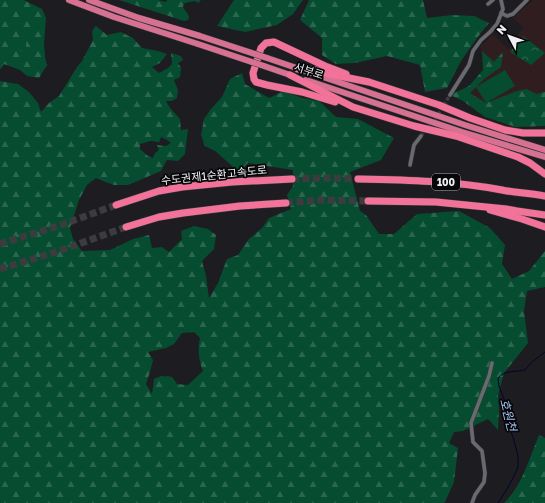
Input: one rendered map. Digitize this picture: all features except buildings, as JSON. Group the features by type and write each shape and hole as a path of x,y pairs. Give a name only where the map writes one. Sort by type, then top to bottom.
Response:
{"highway":[{"name":"서부로","path":"69,0 114,17 462,132 545,157"},
{"name":"서부로","path":"89,0 139,18 200,36 348,84 465,125 545,150"},
{"path":"545,133 523,133 505,130 439,105 324,66 274,42 266,42 262,46 253,73 256,82 302,92 414,126 456,136 518,157 530,163 545,174"},
{"path":"298,69 316,70 369,82"},
{"path":"290,75 353,107"},
{"name":"수도권제1순환고속도로","path":"116,205 159,191 208,185 292,178"},
{"name":"100","path":"358,179 412,180 452,183 545,196"},
{"name":"100","path":"368,201 428,202 506,209 545,215"},
{"path":"126,226 159,217 240,206 286,203"},
{"path":"472,206 522,219 545,227"}],"street":[{"path":"488,4 494,0"},
{"path":"450,96 469,65 473,51 481,40 497,24 503,9 501,0"},
{"path":"501,13 507,16 513,14 527,0"},
{"path":"410,165 414,145 421,136"},
{"path":"472,503 475,495 484,482 486,473 482,451 473,442 470,422 489,376 492,363"}],"shaded area":[{"path":"533,0 545,0 545,121 512,128 495,120 468,91 485,69 480,47 493,34 508,49 523,27 513,18"}],"green space":[{"path":"0,0 24,0 42,9 46,18 44,44 47,65 39,78 27,76 20,70 4,64 0,70"},
{"path":"119,0 158,0 166,2 167,0 201,0 198,3 195,1 185,3 183,6 189,17 188,20 184,21"},
{"path":"234,0 303,0 293,14 277,25 245,32 217,26"},
{"path":"309,0 423,0 427,18 452,15 474,16 489,23 461,61 447,88 425,92 420,65 387,56 355,63 336,64 322,55 322,38 300,20"},
{"path":"96,26 107,35 121,32 133,38 142,48 167,54 160,63 152,67 159,73 172,64 171,53 181,56 183,60 178,63 181,68 180,77 174,80 178,90 177,98 172,101 166,101 180,119 181,130 188,129 185,154 178,161 167,160 161,171 128,185 114,185 96,178 87,185 79,200 70,228 73,239 82,251 110,250 133,239 149,235 152,248 162,247 169,252 182,239 181,231 194,226 208,229 216,235 214,249 202,261 209,298 218,283 227,259 238,255 249,239 262,228 269,218 291,209 287,195 293,186 293,170 248,163 239,172 215,151 205,146 201,135 204,119 222,97 230,79 242,73 245,84 269,98 284,91 302,98 319,101 336,117 358,119 394,138 381,160 350,172 360,211 366,215 379,234 394,234 417,214 459,211 490,228 505,245 502,264 512,279 529,271 545,251 545,287 527,291 524,311 528,343 504,373 498,395 498,430 488,419 463,431 454,432 449,443 458,448 454,482 445,502 0,503 0,81 18,84 29,92 38,103 41,112 49,103 59,96 82,61 93,40 92,31","holes":["161,137 171,143 166,146 157,145 159,150 155,153 153,158 148,156 140,149 140,144 151,141 159,142","194,332 200,338 199,355 203,371 188,385 177,384 172,377 161,376 154,379 152,394 146,384 153,360 148,352 166,348 174,344 182,333"]},
{"path":"523,36 545,53 531,65 510,52"},
{"path":"22,42 26,42 28,43 28,51 22,52 19,49 19,45"},
{"path":"482,51 494,62 503,52 501,67 484,79 470,93 486,103 517,91 527,89 536,94 545,92 545,126 516,127 485,117 463,101 450,95 469,86 483,70"},
{"path":"505,70 515,86 486,103 476,87"},
{"path":"539,435 545,438 545,503 504,503 521,480"}],"waterway":[{"name":"호원천","path":"498,503 518,467 518,456 510,430 506,404 499,386 498,378 507,372 525,370 532,362 545,352"}],"tunnel":[{"path":"421,136 438,115 450,95"},
{"path":"292,179 358,179"},
{"path":"286,203 320,200 368,201"},
{"path":"0,244 61,225 116,205"},
{"path":"0,269 59,251 126,227"}]}
